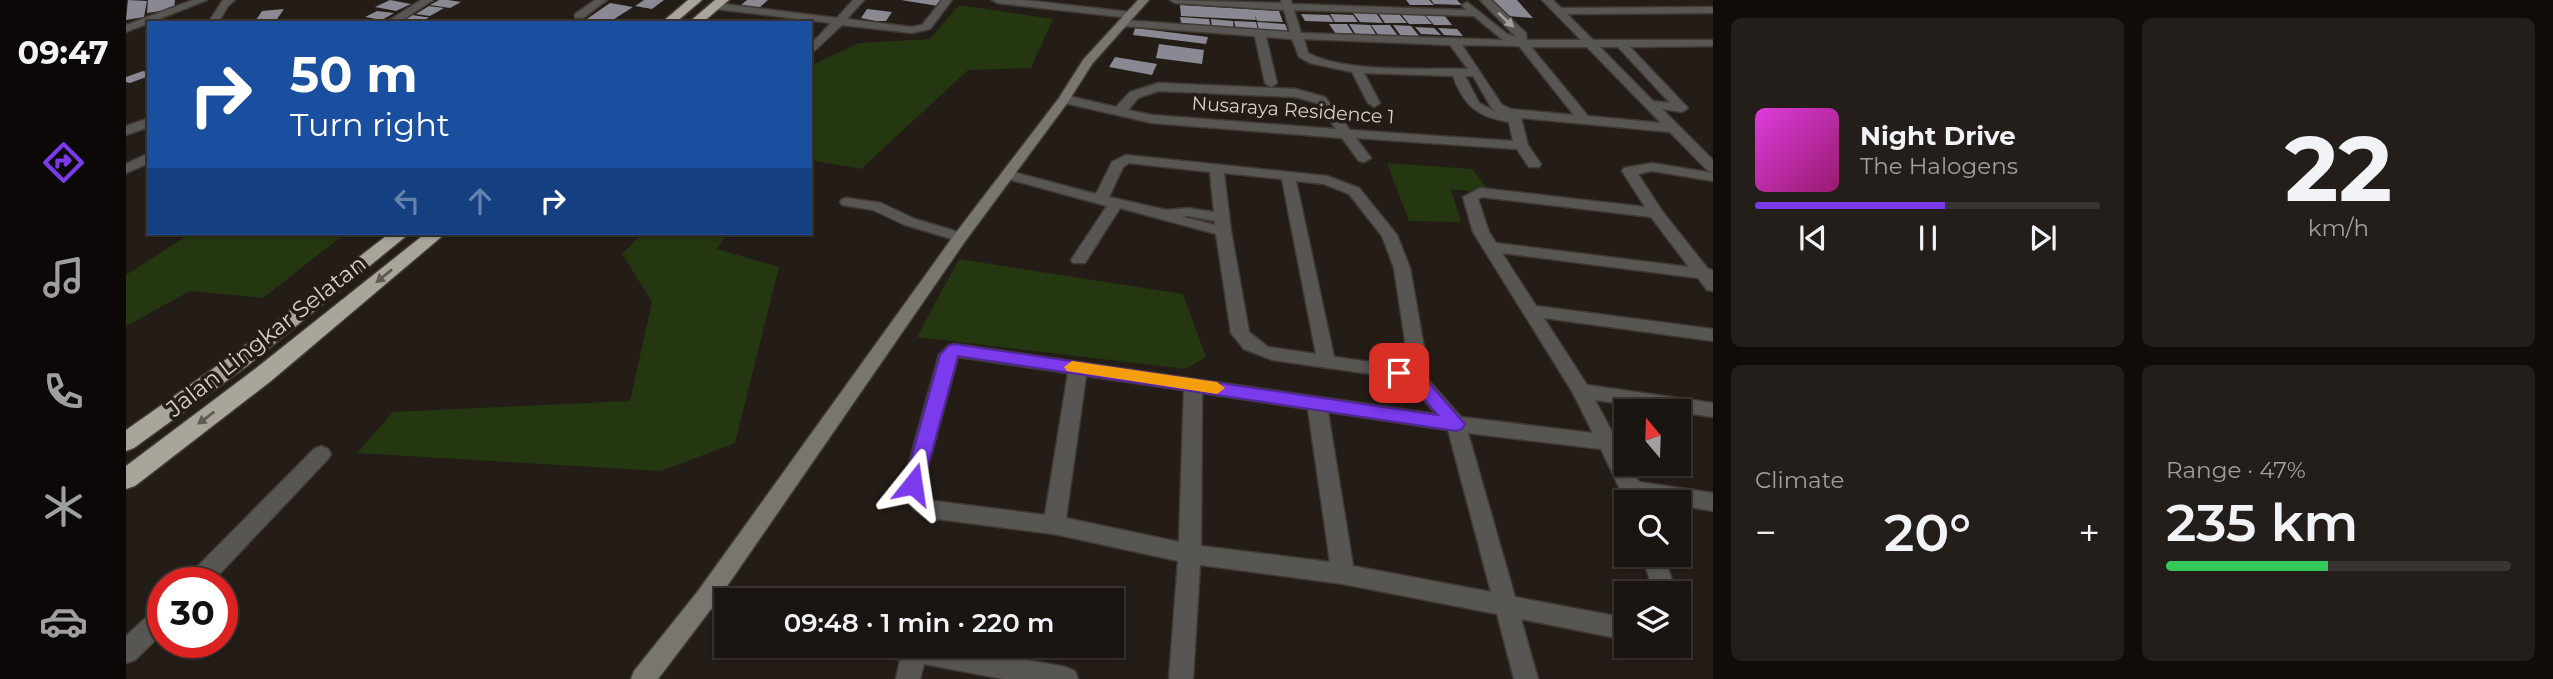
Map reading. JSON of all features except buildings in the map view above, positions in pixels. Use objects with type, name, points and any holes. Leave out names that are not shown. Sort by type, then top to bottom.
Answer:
[{"type":"highway","points":[[669,21],[696,0]]},
{"type":"highway","points":[[695,21],[719,3]]},
{"type":"highway","name":"Jalan Lingkar Selatan","points":[[126,442],[239,361],[398,235]]},
{"type":"highway","name":"Jalan Lingkar Selatan","points":[[126,479],[263,375],[435,235]]},
{"type":"street","points":[[126,29],[183,4],[202,0]]},
{"type":"street","points":[[214,21],[224,4],[230,0]]},
{"type":"street","points":[[393,21],[428,0]]},
{"type":"street","points":[[579,16],[602,0]]},
{"type":"street","points":[[812,50],[859,0]]},
{"type":"street","points":[[719,3],[920,30],[926,27],[947,0]]},
{"type":"street","points":[[998,0],[1126,19],[1171,11],[1287,4],[1475,13]]},
{"type":"street","points":[[725,588],[960,237],[1009,175],[1087,62],[1144,0]]},
{"type":"street","points":[[1547,0],[1713,168]]},
{"type":"street","points":[[1684,0],[1713,19]]},
{"type":"street","points":[[1462,1],[1486,1],[1522,35],[1521,41]]},
{"type":"street","points":[[1462,1],[1503,36],[1521,41],[1585,121]]},
{"type":"street","points":[[1287,4],[1296,37],[1306,58],[1356,69],[1477,73]]},
{"type":"street","points":[[1556,11],[1713,10]]},
{"type":"street","points":[[1171,11],[1260,34],[1296,37],[1521,41],[1592,46],[1713,43]]},
{"type":"street","points":[[1260,34],[1271,83]]},
{"type":"street","points":[[1452,41],[1477,73],[1497,107],[1515,117],[1521,145],[1534,164]]},
{"type":"street","points":[[1621,44],[1682,108],[1651,104]]},
{"type":"street","points":[[1605,60],[1639,62]]},
{"type":"street","points":[[1356,69],[1374,103]]},
{"type":"street","points":[[1458,72],[1472,106],[1496,117],[1672,128]]},
{"type":"street","points":[[1119,111],[1135,95],[1158,88],[1296,93],[1321,100],[1364,158]]},
{"type":"street","name":"Nusaraya Residence 1","points":[[1064,99],[1152,118],[1238,127],[1521,145]]},
{"type":"street","points":[[126,120],[144,124]]},
{"type":"street","points":[[126,131],[144,124]]},
{"type":"street","points":[[126,169],[147,158]]},
{"type":"street","points":[[1079,260],[1108,202],[1117,165],[1126,159],[1327,180],[1346,186],[1360,197],[1389,235],[1402,268],[1420,367],[1411,373]]},
{"type":"street","points":[[1710,278],[1656,213],[1629,171],[1651,167],[1713,177]]},
{"type":"street","points":[[1217,170],[1240,333],[1244,340],[1263,352],[1411,373],[1456,424],[1526,679]]},
{"type":"street","points":[[1009,175],[1108,202],[1166,214],[1184,223],[1223,224]]},
{"type":"street","points":[[1288,176],[1326,360]]},
{"type":"street","points":[[1631,490],[1581,391],[1481,232],[1470,198],[1477,192],[1656,213]]},
{"type":"street","points":[[847,202],[876,205],[910,222],[960,237]]},
{"type":"street","points":[[1490,247],[1710,278]]},
{"type":"street","points":[[1533,311],[1713,335]]},
{"type":"street","points":[[1606,442],[1456,424],[952,350],[948,355],[913,484],[914,496],[929,509],[1054,525],[1191,554],[1343,575],[1614,627]]},
{"type":"street","points":[[1054,525],[1078,368]]},
{"type":"street","points":[[1181,679],[1191,554],[1193,385]]},
{"type":"street","points":[[1581,391],[1713,410]]},
{"type":"street","points":[[1317,403],[1343,575]]},
{"type":"street","points":[[212,567],[321,454]]},
{"type":"street","points":[[1691,500],[1713,502]]},
{"type":"street","points":[[643,679],[714,603]]},
{"type":"street","points":[[126,652],[147,632]]},
{"type":"street","points":[[908,679],[913,658]]},
{"type":"street","points":[[948,658],[1066,679]]},
{"type":"green space","points":[[959,5],[1053,19],[1031,68],[968,70],[861,169],[812,160],[812,65],[859,43],[930,39]]},
{"type":"green space","points":[[1387,163],[1472,169],[1492,194],[1451,189],[1461,222],[1409,221]]},
{"type":"green space","points":[[188,235],[343,235],[263,298],[190,291],[126,326],[126,275]]},
{"type":"green space","points":[[641,235],[726,235],[717,249],[779,267],[735,443],[661,471],[357,453],[393,412],[630,401],[652,302],[622,254]]},
{"type":"green space","points":[[959,259],[1183,294],[1206,357],[1186,369],[917,337]]},
{"type":"slow traffic","points":[[1072,367],[1217,388]]},
{"type":"route","points":[[913,484],[948,355],[954,349],[1456,424],[1411,373],[1399,373]]}]
